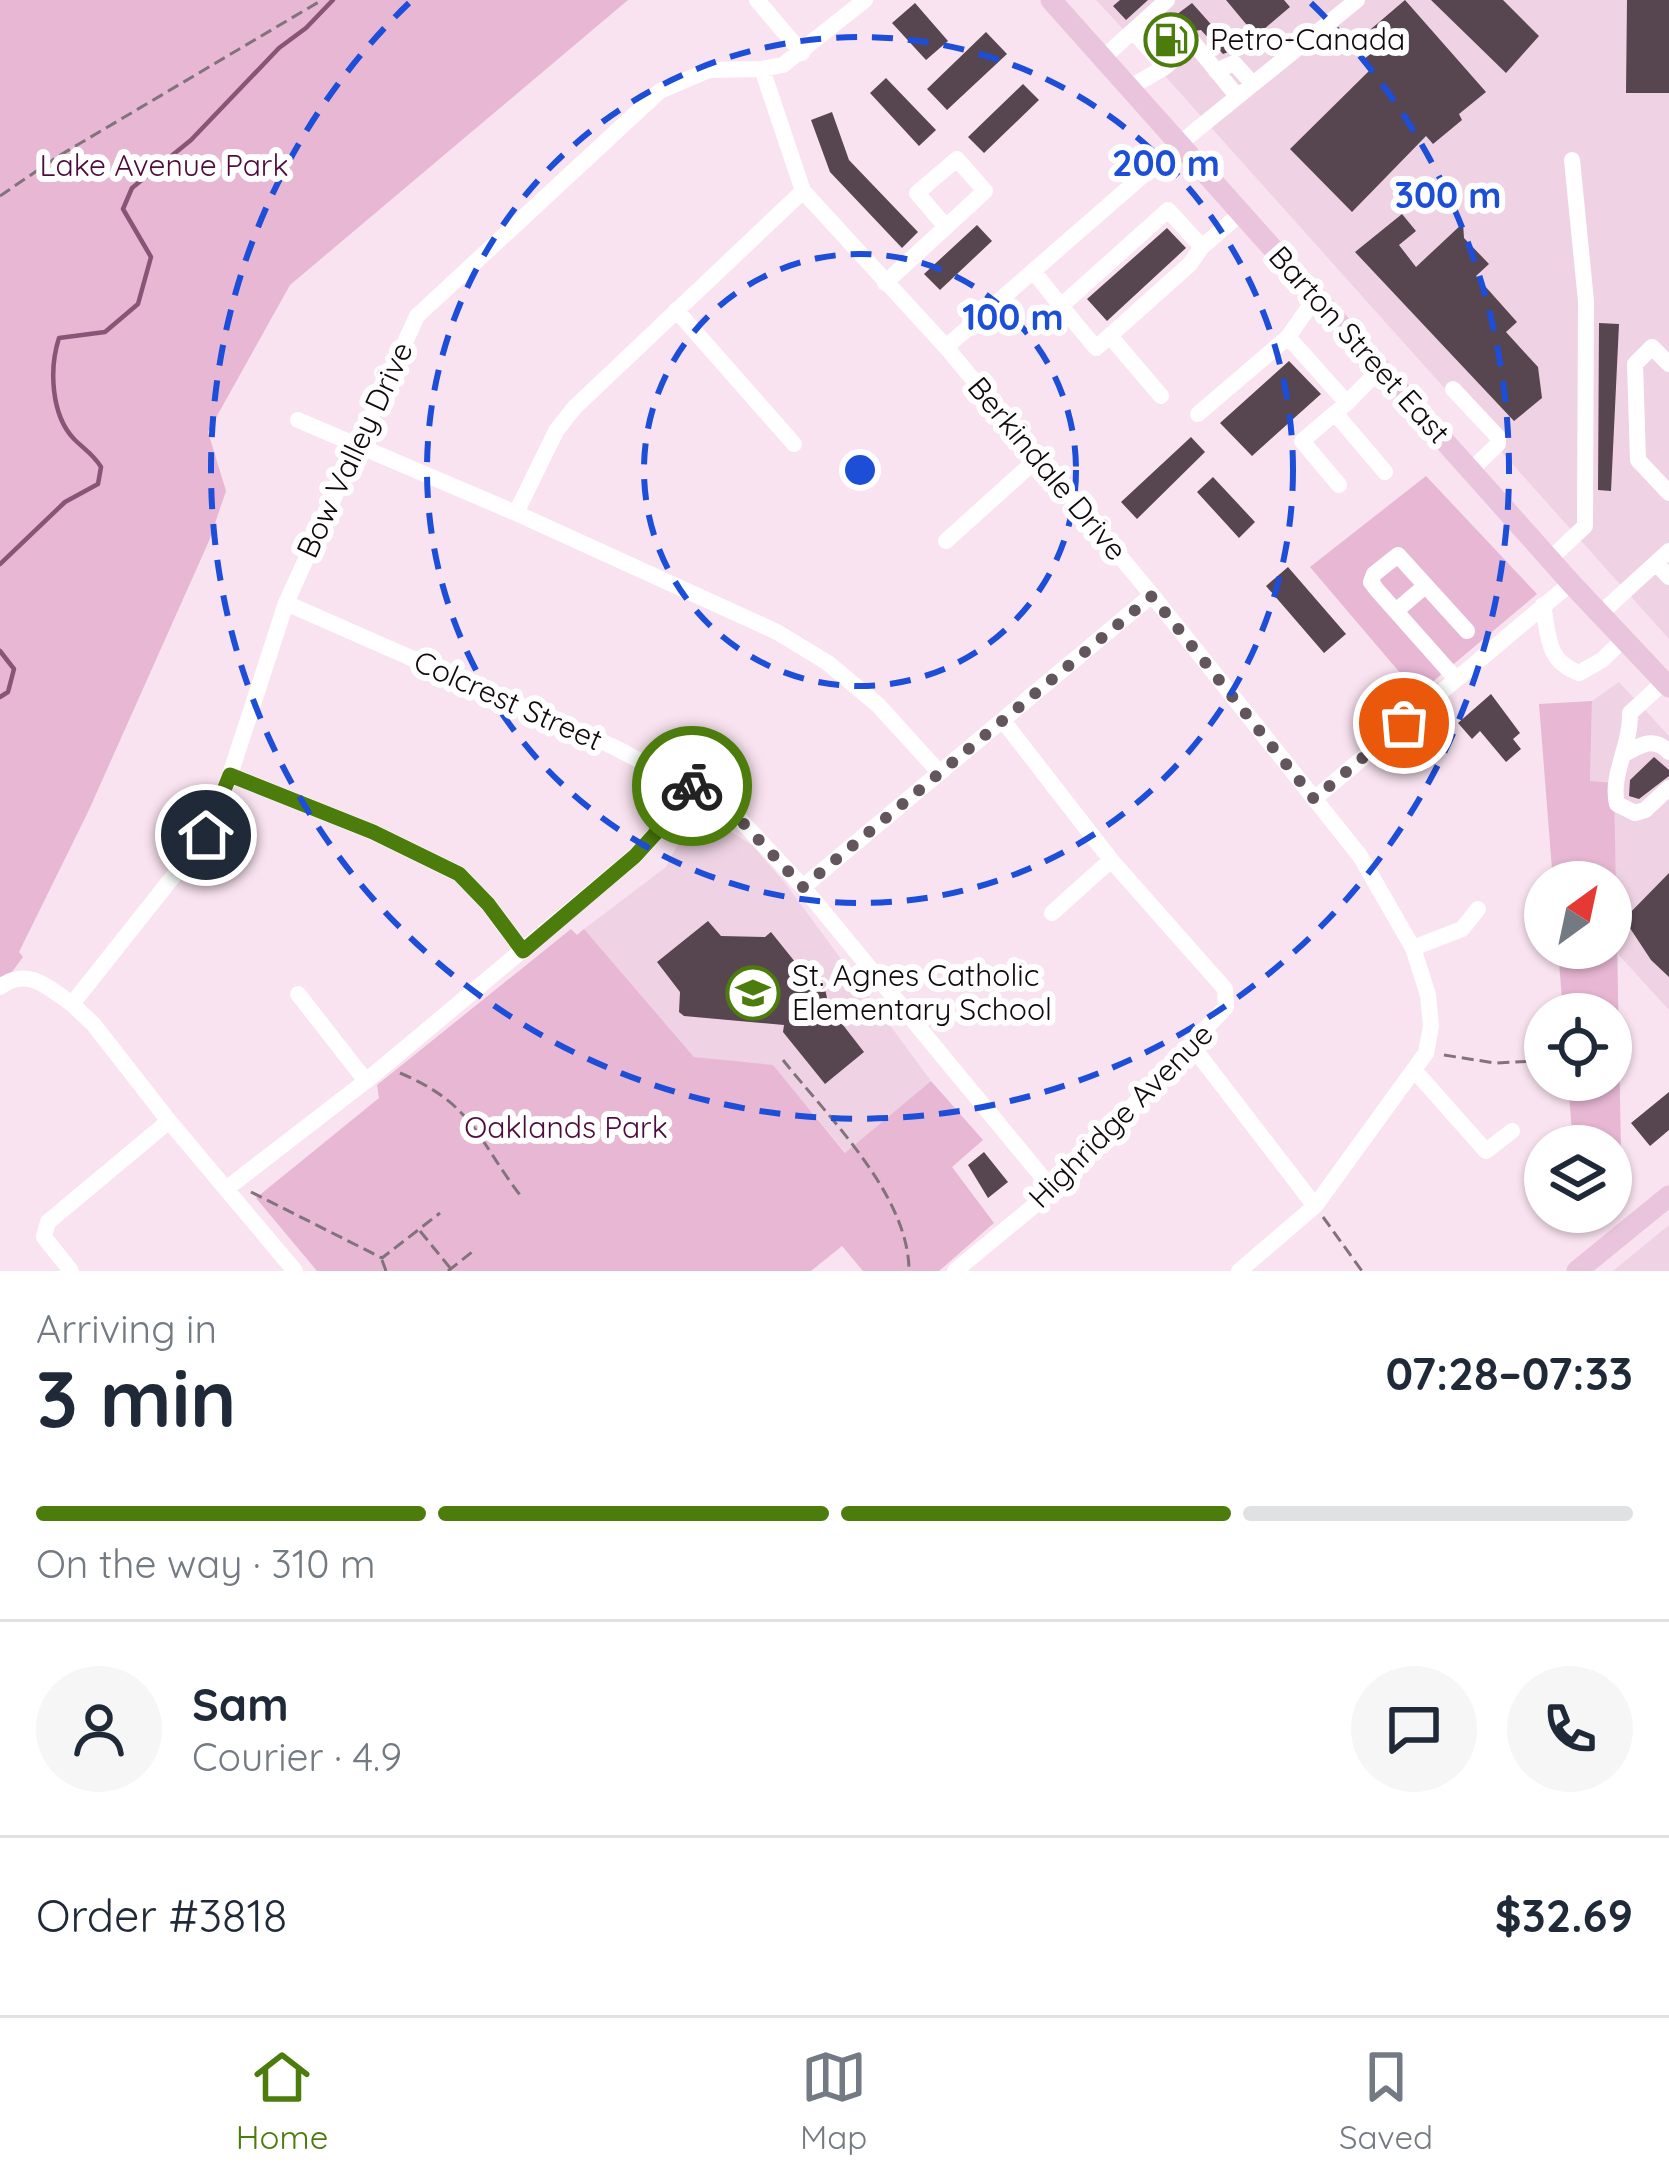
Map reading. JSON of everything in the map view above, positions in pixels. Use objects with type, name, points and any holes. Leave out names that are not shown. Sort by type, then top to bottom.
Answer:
[{"type":"main road","name":"Barton Street East","points":[[1051,0],[1666,685]]},
{"type":"main road","points":[[1577,1271],[1669,1196]]},
{"type":"street","points":[[757,0],[802,53]]},
{"type":"street","name":"Bow Valley Drive","points":[[73,1004],[206,835],[286,603],[417,316],[660,91],[709,70],[783,64],[866,0]]},
{"type":"street","points":[[946,347],[1179,144],[1357,0]]},
{"type":"street","points":[[1103,58],[1161,14]]},
{"type":"street","points":[[1133,31],[1165,67]]},
{"type":"street","points":[[1129,88],[1165,67],[1185,46],[1237,96]]},
{"type":"street","points":[[1216,71],[1234,63],[1252,84]]},
{"type":"street","name":"Berkindale Drive","points":[[762,69],[803,191],[946,347],[1371,872],[1413,948],[1428,995],[1431,1026],[1426,1053]]},
{"type":"street","points":[[1550,559],[1586,526],[1586,301],[1572,160]]},
{"type":"street","points":[[516,513],[556,431],[574,408],[803,191]]},
{"type":"street","points":[[1061,306],[1168,210],[1202,247]]},
{"type":"street","points":[[1033,272],[1096,348],[1241,213]]},
{"type":"street","points":[[885,283],[946,226]]},
{"type":"street","points":[[1198,414],[1288,337],[1316,297]]},
{"type":"street","points":[[676,310],[794,444]]},
{"type":"street","points":[[1110,336],[1161,396]]},
{"type":"street","points":[[1288,337],[1385,472]]},
{"type":"street","points":[[1669,364],[1652,346],[1635,364],[1638,460],[1669,494]]},
{"type":"street","points":[[1339,485],[1302,441],[1380,369]]},
{"type":"street","points":[[1454,388],[1498,437],[1498,444],[1471,470]]},
{"type":"street","points":[[298,419],[777,632],[828,663],[878,705],[939,772]]},
{"type":"street","points":[[946,541],[1037,459]]},
{"type":"street","points":[[1456,679],[1371,582],[1374,574],[1398,555],[1467,631]]},
{"type":"street","points":[[1600,614],[1662,557],[1669,578]]},
{"type":"street","points":[[1314,799],[1570,583]]},
{"type":"street","points":[[1396,611],[1425,586]]},
{"type":"street","points":[[803,887],[1152,596]]},
{"type":"street","name":"Colcrest Street","points":[[286,603],[681,779],[730,809],[803,887],[1053,1190]]},
{"type":"street","points":[[1544,605],[1552,652],[1561,667],[1579,673],[1624,639]]},
{"type":"street","points":[[1666,685],[1630,713],[1626,753],[1614,793],[1625,811],[1645,810],[1669,788]]},
{"type":"street","name":"Highridge Avenue","points":[[955,1271],[1053,1190],[1226,1007],[1225,988],[1112,860],[1004,722]]},
{"type":"street","points":[[1626,753],[1644,743],[1657,743],[1669,752]]},
{"type":"street","points":[[230,775],[373,832],[459,874],[523,951]]},
{"type":"street","points":[[226,1190],[366,1081],[635,856],[655,834],[681,779]]},
{"type":"street","points":[[1052,913],[1112,860]]},
{"type":"street","points":[[1413,948],[1462,929],[1478,909]]},
{"type":"street","points":[[0,987],[10,979],[28,976],[73,1004],[295,1271]]},
{"type":"street","points":[[298,994],[366,1081]]},
{"type":"street","points":[[1192,1046],[1315,1206]]},
{"type":"street","points":[[1239,1271],[1315,1206],[1426,1053]]},
{"type":"street","points":[[1414,1071],[1486,1151],[1512,1131]]},
{"type":"street","points":[[71,1271],[44,1237],[48,1222],[169,1121]]},
{"type":"path","points":[[0,196],[57,157],[322,0]]},
{"type":"path","points":[[1426,1053],[1495,1063],[1524,1062]]},
{"type":"path","points":[[783,1060],[885,1190],[901,1228],[909,1271]]},
{"type":"path","points":[[382,1066],[427,1084],[459,1106],[520,1195]]},
{"type":"path","points":[[226,1190],[257,1193],[382,1258],[386,1271]]},
{"type":"path","points":[[1315,1206],[1362,1271]]},
{"type":"path","points":[[382,1258],[440,1213]]},
{"type":"path","points":[[419,1229],[450,1270],[472,1252]]},
{"type":"shaded area","points":[[1096,0],[1669,0],[1669,639],[1122,28]]},
{"type":"shaded area","points":[[1619,682],[1669,736],[1669,1010],[1632,969],[1632,861],[1615,861],[1614,784],[1590,782],[1592,701]]},
{"type":"shaded area","name":"St. Agnes Catholic Elementary School","points":[[696,809],[753,846],[785,883],[931,1081],[846,1153],[773,1066],[694,1057],[584,929],[666,867]]},
{"type":"shaded area","points":[[1669,1225],[1669,1271],[1613,1271]]},
{"type":"green space","name":"Lake Avenue Park","points":[[0,0],[628,0],[290,285],[208,432],[226,491],[209,541],[88,812],[19,952],[23,957],[0,988]]},
{"type":"green space","points":[[1426,476],[1537,594],[1418,694],[1310,567]]},
{"type":"green space","points":[[1592,701],[1590,781],[1614,783],[1615,861],[1551,861],[1539,704]]},
{"type":"green space","name":"Oaklands Park","points":[[571,929],[577,935],[584,929],[694,1057],[773,1065],[845,1153],[931,1081],[983,1140],[952,1167],[994,1223],[939,1271],[863,1271],[842,1246],[811,1271],[317,1271],[256,1198],[379,1098],[377,1085]]},
{"type":"green space","points":[[1560,969],[1618,969],[1618,993],[1561,993]]},
{"type":"green space","points":[[1570,1101],[1620,1101],[1621,1125],[1571,1125]]},
{"type":"building","points":[[1120,0],[1148,0],[1126,20],[1113,6]]},
{"type":"building","points":[[1226,0],[1284,0],[1290,7],[1256,36]]},
{"type":"building","points":[[1405,0],[1486,92],[1433,144],[1426,136],[1352,212],[1290,149],[1371,69],[1363,60],[1384,43],[1371,29]]},
{"type":"building","points":[[1431,0],[1503,0],[1539,36],[1506,73]]},
{"type":"building","points":[[1627,0],[1669,0],[1669,93],[1626,93]]},
{"type":"building","points":[[915,3],[948,41],[926,60],[892,23]]},
{"type":"building","points":[[1192,3],[1234,50],[1223,54],[1201,30],[1186,32],[1166,49],[1152,33]]},
{"type":"building","points":[[986,32],[1007,54],[947,110],[927,89]]},
{"type":"building","points":[[886,78],[936,130],[919,146],[870,93]]},
{"type":"building","points":[[1023,84],[1039,100],[984,153],[968,137]]},
{"type":"building","points":[[832,112],[849,160],[918,232],[902,248],[830,172],[811,120]]},
{"type":"building","points":[[1402,214],[1416,231],[1399,245],[1416,267],[1463,223],[1464,238],[1489,264],[1476,276],[1517,322],[1506,332],[1538,367],[1542,398],[1514,421],[1355,252]]},
{"type":"building","points":[[977,225],[992,241],[940,290],[924,274]]},
{"type":"building","points":[[1167,228],[1186,248],[1107,321],[1087,299]]},
{"type":"building","points":[[1599,323],[1619,324],[1611,491],[1598,490]]},
{"type":"building","points":[[1289,361],[1321,394],[1252,456],[1220,423]]},
{"type":"building","points":[[1191,437],[1205,452],[1137,519],[1121,502]]},
{"type":"building","points":[[1213,477],[1255,522],[1239,538],[1197,492]]},
{"type":"building","points":[[1288,567],[1346,634],[1324,653],[1266,586]]},
{"type":"building","points":[[1491,694],[1520,733],[1513,739],[1521,749],[1506,762],[1480,731],[1472,739],[1458,723]]},
{"type":"building","points":[[1654,757],[1669,770],[1669,776],[1639,799],[1629,796],[1630,780]]},
{"type":"building","points":[[1669,873],[1669,977],[1632,931],[1632,911]]},
{"type":"building","points":[[708,921],[721,936],[765,937],[771,932],[816,988],[825,989],[829,1007],[864,1052],[825,1084],[783,1032],[784,1025],[679,1012],[680,992],[657,962]]},
{"type":"building","points":[[1669,1092],[1669,1130],[1650,1146],[1631,1123]]},
{"type":"building","points":[[984,1152],[1008,1182],[988,1198],[968,1165]]},
{"type":"waterway","points":[[0,564],[65,502],[98,484],[101,467],[61,417],[54,363],[59,338],[105,332],[138,304],[151,257],[123,209],[132,188],[191,140],[279,48],[333,0]]},
{"type":"waterway","points":[[0,651],[14,669],[8,692],[0,697]]},
{"type":"tunnel","points":[[1170,18],[1189,38]]},
{"type":"tunnel","points":[[1158,28],[1176,50]]},
{"type":"way so far","points":[[692,786],[730,809],[803,887],[1152,596],[1314,799],[1404,723]]},
{"type":"place","name":"Petro-Canada","points":[[1171,40]]},
{"type":"place","name":"St. Agnes Catholic Elementary School","points":[[753,993]]},
{"type":"route","points":[[206,835],[230,775],[373,832],[459,874],[523,951],[635,856],[655,834],[681,779],[692,786]]}]
